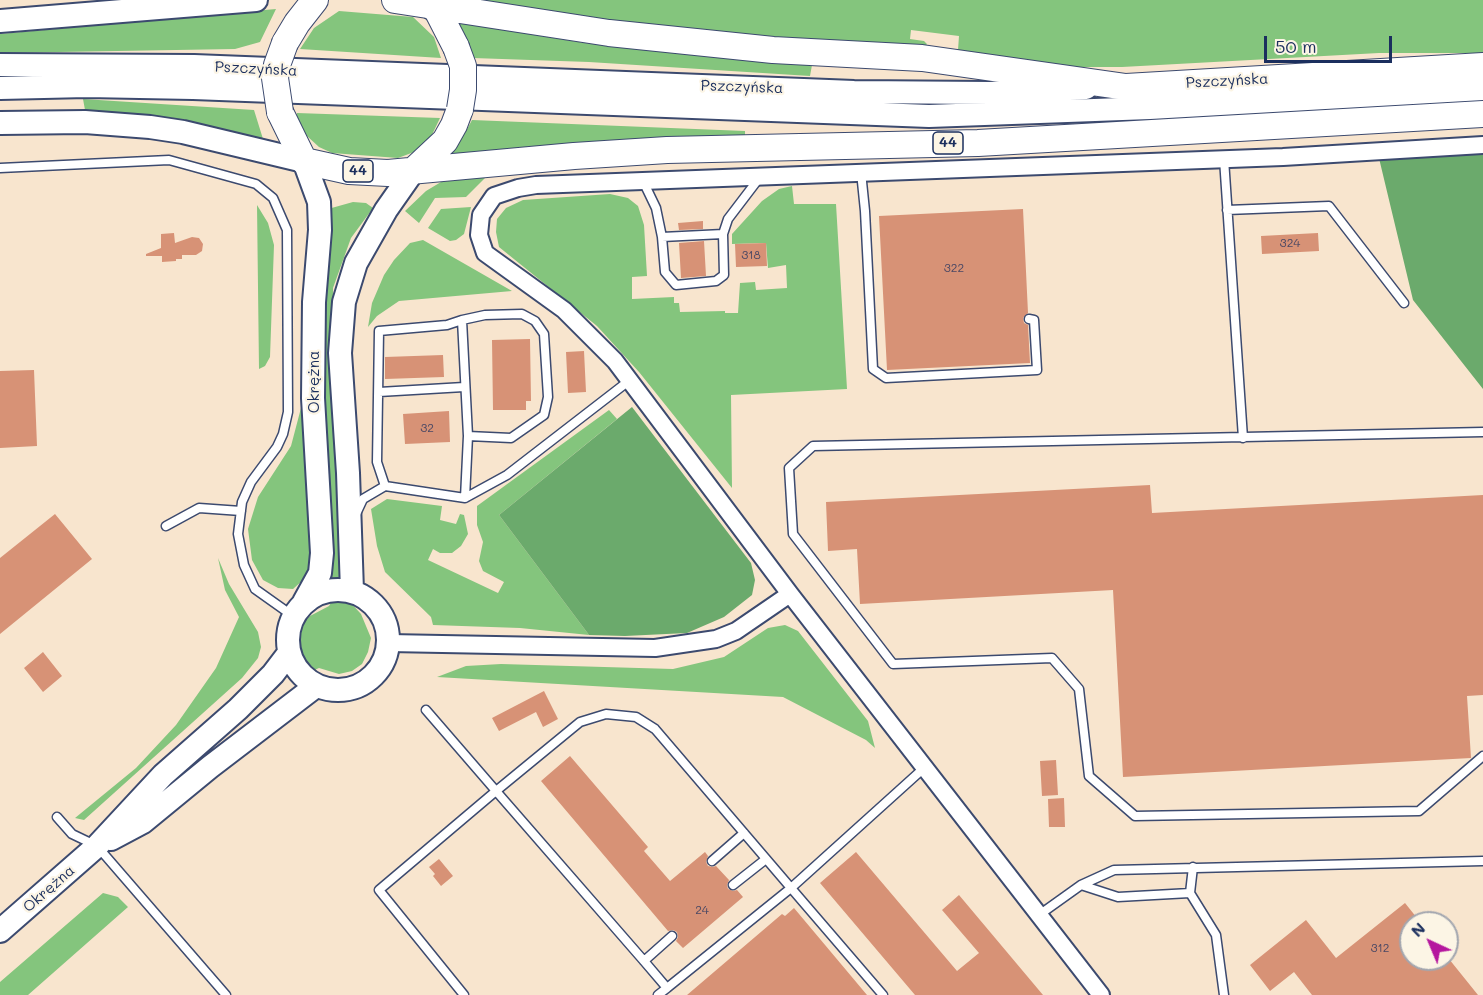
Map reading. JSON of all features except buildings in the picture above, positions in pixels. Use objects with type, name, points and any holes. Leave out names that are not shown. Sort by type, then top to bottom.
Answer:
[{"type":"main road","points":[[0,21],[256,0]]},
{"type":"main road","points":[[304,161],[280,112],[275,78],[285,43],[315,0]]},
{"type":"main road","points":[[394,0],[434,3],[609,33],[772,50],[921,58],[1126,87]]},
{"type":"main road","points":[[414,170],[445,141],[460,109],[463,90],[463,66],[434,3]]},
{"type":"main road","name":"Pszczyńska","points":[[0,65],[194,66],[854,92],[990,93],[1483,66]]},
{"type":"main road","name":"Pszczyńska","points":[[0,88],[87,86],[193,88],[929,116],[1150,108],[1483,89]]},
{"type":"main road","name":"44","points":[[304,161],[350,171],[388,173],[656,151],[978,142],[1483,114]]},
{"type":"main road","points":[[0,123],[85,122],[150,127],[183,132],[304,161]]},
{"type":"main road","name":"Okrężna","points":[[298,609],[320,573],[322,553],[313,398],[314,302],[320,230],[319,202],[304,161]]},
{"type":"main road","name":"Okrężna","points":[[352,591],[340,353],[344,302],[356,263],[386,210],[414,170]]},
{"type":"main road","points":[[335,589],[352,591],[367,598],[379,610],[387,626],[388,643],[385,658],[377,672],[364,683],[341,690],[316,686],[302,677],[289,653],[288,636],[298,609],[318,593],[335,589]]},
{"type":"main road","name":"Okrężna","points":[[0,931],[97,846],[163,775],[238,709],[273,674],[289,653]]},
{"type":"main road","name":"Okrężna","points":[[97,846],[144,822],[210,767],[316,686]]},
{"type":"street","points":[[1101,995],[790,594],[630,380],[586,330],[564,310],[485,253],[479,235],[481,215],[494,196],[536,185],[1224,159],[1483,145]]},
{"type":"street","points":[[388,643],[655,648],[716,639],[736,631],[790,594]]},
{"type":"lane","points":[[1224,159],[1243,438]]},
{"type":"lane","points":[[0,168],[169,160],[256,184],[273,198],[287,230],[288,412],[283,434],[277,447],[251,482],[242,502],[238,534],[244,565],[255,589],[298,609]]},
{"type":"lane","points":[[861,172],[873,369],[886,378],[1037,370],[1034,320],[1029,320]]},
{"type":"lane","points":[[643,182],[656,208],[662,237],[665,272],[676,285],[716,281],[724,275],[723,234],[728,219],[760,177]]},
{"type":"lane","points":[[1227,210],[1329,206],[1404,303]]},
{"type":"lane","points":[[662,237],[723,234]]},
{"type":"lane","points":[[385,486],[377,462],[379,331],[447,325],[485,315],[522,314],[535,321],[544,334],[548,397],[544,415],[511,438],[468,436]]},
{"type":"lane","points":[[462,321],[468,436],[465,498]]},
{"type":"lane","points":[[350,527],[363,499],[385,486],[445,497],[465,498],[507,475],[630,380]]},
{"type":"lane","points":[[379,392],[464,387]]},
{"type":"lane","points":[[1483,432],[813,446],[789,468],[793,534],[893,664],[1052,658],[1079,689],[1089,776],[1135,816],[1419,811],[1483,756]]},
{"type":"lane","points":[[166,526],[199,508],[240,511]]},
{"type":"lane","points":[[426,710],[666,988]]},
{"type":"lane","points":[[464,995],[379,890],[580,723],[606,714],[636,717],[655,729],[883,995]]},
{"type":"lane","points":[[658,995],[790,888],[924,768]]},
{"type":"lane","points":[[57,817],[72,834],[97,846],[226,995]]},
{"type":"lane","points":[[712,861],[744,833]]},
{"type":"lane","points":[[733,885],[766,859]]},
{"type":"lane","points":[[1039,915],[1081,885],[1114,870],[1483,861]]},
{"type":"lane","points":[[1193,867],[1190,894],[1216,935],[1224,995]]},
{"type":"lane","points":[[1081,885],[1118,897],[1190,894]]},
{"type":"lane","points":[[644,961],[672,936]]},
{"type":"green space","points":[[468,0],[1483,0],[1483,53],[1379,53],[1122,67],[1047,67],[964,56],[958,50],[959,36],[911,30],[910,39],[924,41],[927,44],[919,53],[613,23]]},
{"type":"green space","points":[[276,9],[260,42],[235,49],[0,53],[0,34]]},
{"type":"green space","points":[[339,11],[413,17],[434,37],[441,58],[300,49],[314,28]]},
{"type":"green space","points":[[454,22],[585,43],[812,65],[810,76],[589,62],[473,58]]},
{"type":"green space","points":[[83,99],[254,110],[263,139],[173,118],[85,110]]},
{"type":"green space","points":[[297,113],[440,118],[430,139],[414,152],[398,158],[332,153],[319,147],[307,136],[296,118]]},
{"type":"green space","points":[[472,120],[745,131],[745,137],[453,158],[449,154]]},
{"type":"green space","points":[[1483,151],[1483,389],[1413,300],[1378,154]]},
{"type":"green space","points":[[487,176],[466,197],[435,198],[419,223],[405,211],[426,191],[441,182]]},
{"type":"green space","points":[[792,186],[794,204],[836,204],[847,389],[731,395],[732,488],[639,372],[597,326],[499,247],[496,232],[497,219],[506,208],[523,200],[610,194],[628,198],[638,206],[644,225],[647,276],[632,277],[632,299],[674,297],[674,303],[679,303],[680,312],[738,313],[740,283],[755,282],[756,290],[787,288],[786,265],[768,268],[766,243],[732,244],[732,234],[762,201],[779,189]]},
{"type":"green space","points":[[353,202],[366,203],[373,208],[351,238],[333,288],[340,580],[331,580],[323,337],[328,209]]},
{"type":"green space","points":[[257,205],[268,223],[274,245],[270,357],[265,366],[259,369]]},
{"type":"green space","points":[[471,207],[464,234],[456,240],[450,241],[428,228],[441,209]]},
{"type":"green space","points":[[423,240],[512,291],[399,301],[377,316],[368,327],[372,303],[384,275],[410,243]]},
{"type":"green space","points":[[632,407],[751,563],[755,580],[752,595],[724,617],[687,633],[589,635],[499,515]]},
{"type":"green space","points":[[301,408],[304,408],[313,560],[303,580],[293,589],[278,588],[263,580],[252,560],[248,529],[258,497],[291,446]]},
{"type":"green space","points":[[609,410],[617,419],[499,515],[589,635],[520,628],[433,625],[431,617],[385,572],[377,546],[371,509],[387,499],[442,506],[440,520],[456,524],[460,514],[464,515],[468,534],[461,546],[452,553],[440,553],[433,549],[428,560],[498,593],[504,582],[483,571],[479,561],[483,542],[477,525],[477,506]]},
{"type":"green space","points":[[218,558],[229,584],[258,632],[261,647],[258,658],[242,678],[84,820],[75,818],[136,768],[176,725],[216,668],[239,617],[225,590]]},
{"type":"green space","points":[[333,599],[349,601],[361,614],[371,638],[368,652],[362,664],[352,671],[339,674],[319,668],[310,672],[303,664],[298,650],[297,638],[302,624],[310,616],[329,606]]},
{"type":"green space","points":[[785,625],[798,631],[868,721],[875,748],[866,740],[783,697],[437,677],[466,666],[501,664],[673,669],[724,657],[768,628]]},
{"type":"green space","points":[[103,893],[118,897],[128,907],[28,995],[0,995],[0,982]]}]
